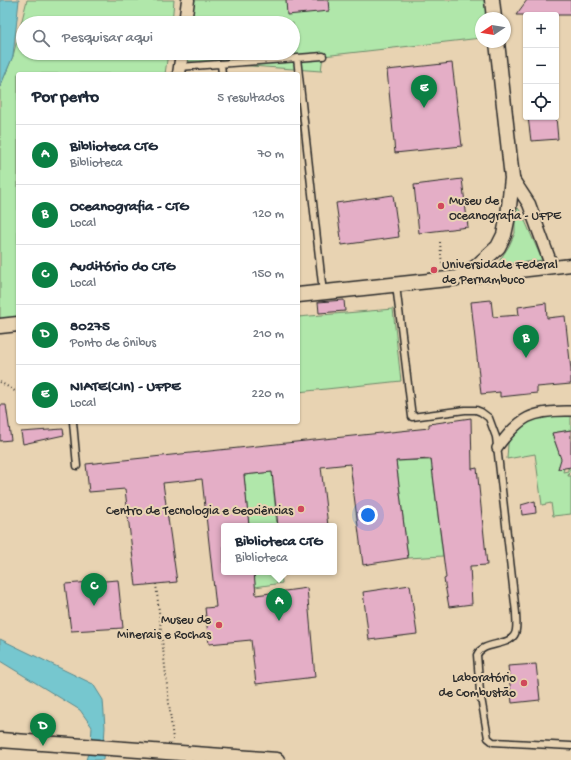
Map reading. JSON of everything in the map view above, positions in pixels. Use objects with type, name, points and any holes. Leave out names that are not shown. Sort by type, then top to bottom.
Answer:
[{"type":"street","points":[[186,16],[188,0]]},
{"type":"street","points":[[492,0],[493,12]]},
{"type":"street","points":[[457,278],[476,267],[498,247],[504,235],[508,216],[512,178],[498,48]]},
{"type":"street","points":[[179,71],[181,60]]},
{"type":"street","points":[[512,178],[529,204],[552,267]]},
{"type":"street","points":[[300,295],[443,280],[571,264]]},
{"type":"street","points":[[0,326],[16,324]]},
{"type":"street","points":[[497,448],[510,431],[524,418],[548,412],[571,411]]},
{"type":"street","points":[[0,740],[116,749],[155,756],[175,753],[243,759],[277,760]]},
{"type":"lane","points":[[300,58],[322,56]]},
{"type":"lane","points":[[179,71],[221,64],[272,60]]},
{"type":"lane","points":[[297,60],[299,72]]},
{"type":"lane","points":[[221,64],[222,72]]},
{"type":"lane","points":[[300,85],[323,293]]},
{"type":"lane","points":[[396,285],[412,417],[465,410],[481,412],[489,418],[496,437],[516,613],[516,631],[512,638],[480,650],[478,655],[480,692],[488,738],[493,742],[571,746]]},
{"type":"lane","points":[[73,424],[77,466]]},
{"type":"path","points":[[440,242],[443,280]]},
{"type":"path","points":[[0,382],[16,392]]},
{"type":"path","points":[[156,584],[175,753]]},
{"type":"green space","points":[[27,0],[174,0],[173,16],[23,16]]},
{"type":"green space","points":[[190,0],[492,0],[493,12],[475,12],[475,39],[323,56],[321,71],[180,61],[300,60],[300,16],[187,16]]},
{"type":"green space","points":[[16,44],[16,60],[167,60],[165,72],[16,72],[16,317],[0,319],[0,87],[13,56]]},
{"type":"green space","points":[[518,208],[542,260],[496,266],[509,246],[515,233],[515,210]]},
{"type":"green space","points":[[393,309],[401,381],[300,392],[300,317]]},
{"type":"green space","points":[[555,414],[571,415],[571,430],[553,433],[552,435],[559,452],[569,449],[563,464],[559,465],[558,469],[564,468],[563,472],[568,471],[568,468],[571,470],[568,476],[571,476],[571,514],[553,516],[551,503],[542,505],[535,454],[507,459],[510,436],[528,420]]},
{"type":"green space","points":[[431,460],[443,556],[408,558],[396,461]]},
{"type":"green space","points":[[272,472],[277,523],[249,523],[244,475]]},
{"type":"green space","points":[[254,575],[281,575],[282,583],[255,587]]},
{"type":"water","points":[[0,0],[19,0],[17,16],[16,16],[13,56],[0,87]]},
{"type":"water","points":[[0,639],[93,684],[103,700],[105,727],[103,760],[86,760],[91,743],[92,727],[80,710],[0,661]]},
{"type":"building","points":[[286,0],[328,0],[329,11],[287,15]]},
{"type":"building","points":[[527,0],[571,0],[571,15],[559,15],[559,12],[523,12],[523,15],[516,15]]},
{"type":"building","points":[[452,63],[462,146],[395,153],[387,70]]},
{"type":"building","points":[[528,120],[556,120],[558,139],[531,141]]},
{"type":"building","name":"Museu de Oceanografia - UFPE","points":[[462,179],[468,227],[419,233],[414,185]]},
{"type":"building","points":[[393,195],[399,237],[342,245],[336,203]]},
{"type":"building","points":[[344,300],[345,311],[319,313],[318,302]]},
{"type":"building","points":[[491,300],[493,317],[519,315],[518,307],[546,303],[547,318],[565,316],[571,370],[571,384],[537,387],[537,393],[500,397],[500,392],[481,394],[471,302]]},
{"type":"building","points":[[0,405],[6,405],[11,440],[0,441]]},
{"type":"building","name":"Centro de Tecnologia e Geociências","points":[[471,418],[472,469],[477,468],[487,565],[470,566],[472,604],[449,607],[444,579],[446,578],[431,459],[396,461],[408,558],[363,565],[350,464],[321,467],[328,523],[278,523],[272,472],[244,475],[249,523],[221,523],[221,575],[254,575],[256,595],[307,588],[315,677],[256,684],[251,640],[209,644],[205,608],[216,607],[202,479],[163,483],[177,582],[136,586],[125,489],[89,492],[86,464],[429,428],[429,424]]},
{"type":"building","points":[[63,429],[64,435],[23,444],[21,432]]},
{"type":"building","points":[[571,430],[571,467],[558,469],[561,459],[552,433]]},
{"type":"building","points":[[535,501],[536,513],[522,515],[521,505]]},
{"type":"building","points":[[118,580],[123,628],[71,631],[65,584]]},
{"type":"building","points":[[410,585],[417,634],[369,640],[363,592]]},
{"type":"building","name":"Laboratório de Combustão","points":[[536,664],[540,700],[512,703],[508,666]]},
{"type":"place","name":"NIATE(CIn) - UFPE","points":[[424,108]]},
{"type":"place","name":"Museu de Oceanografia - UFPE","points":[[441,206]]},
{"type":"place","name":"Universidade Federal de Pernambuco","points":[[434,270]]},
{"type":"place","name":"Oceanografia - CTG","points":[[526,358]]},
{"type":"place","name":"Centro de Tecnologia e Geociências","points":[[301,509]]},
{"type":"place","name":"Auditório do CTG","points":[[94,606]]},
{"type":"place","name":"Biblioteca CTG","points":[[279,621]]},
{"type":"place","name":"Museu de Minerais e Rochas","points":[[219,625]]},
{"type":"place","name":"Laboratório de Combustão","points":[[524,683]]},
{"type":"place","name":"80275","points":[[43,746]]}]
